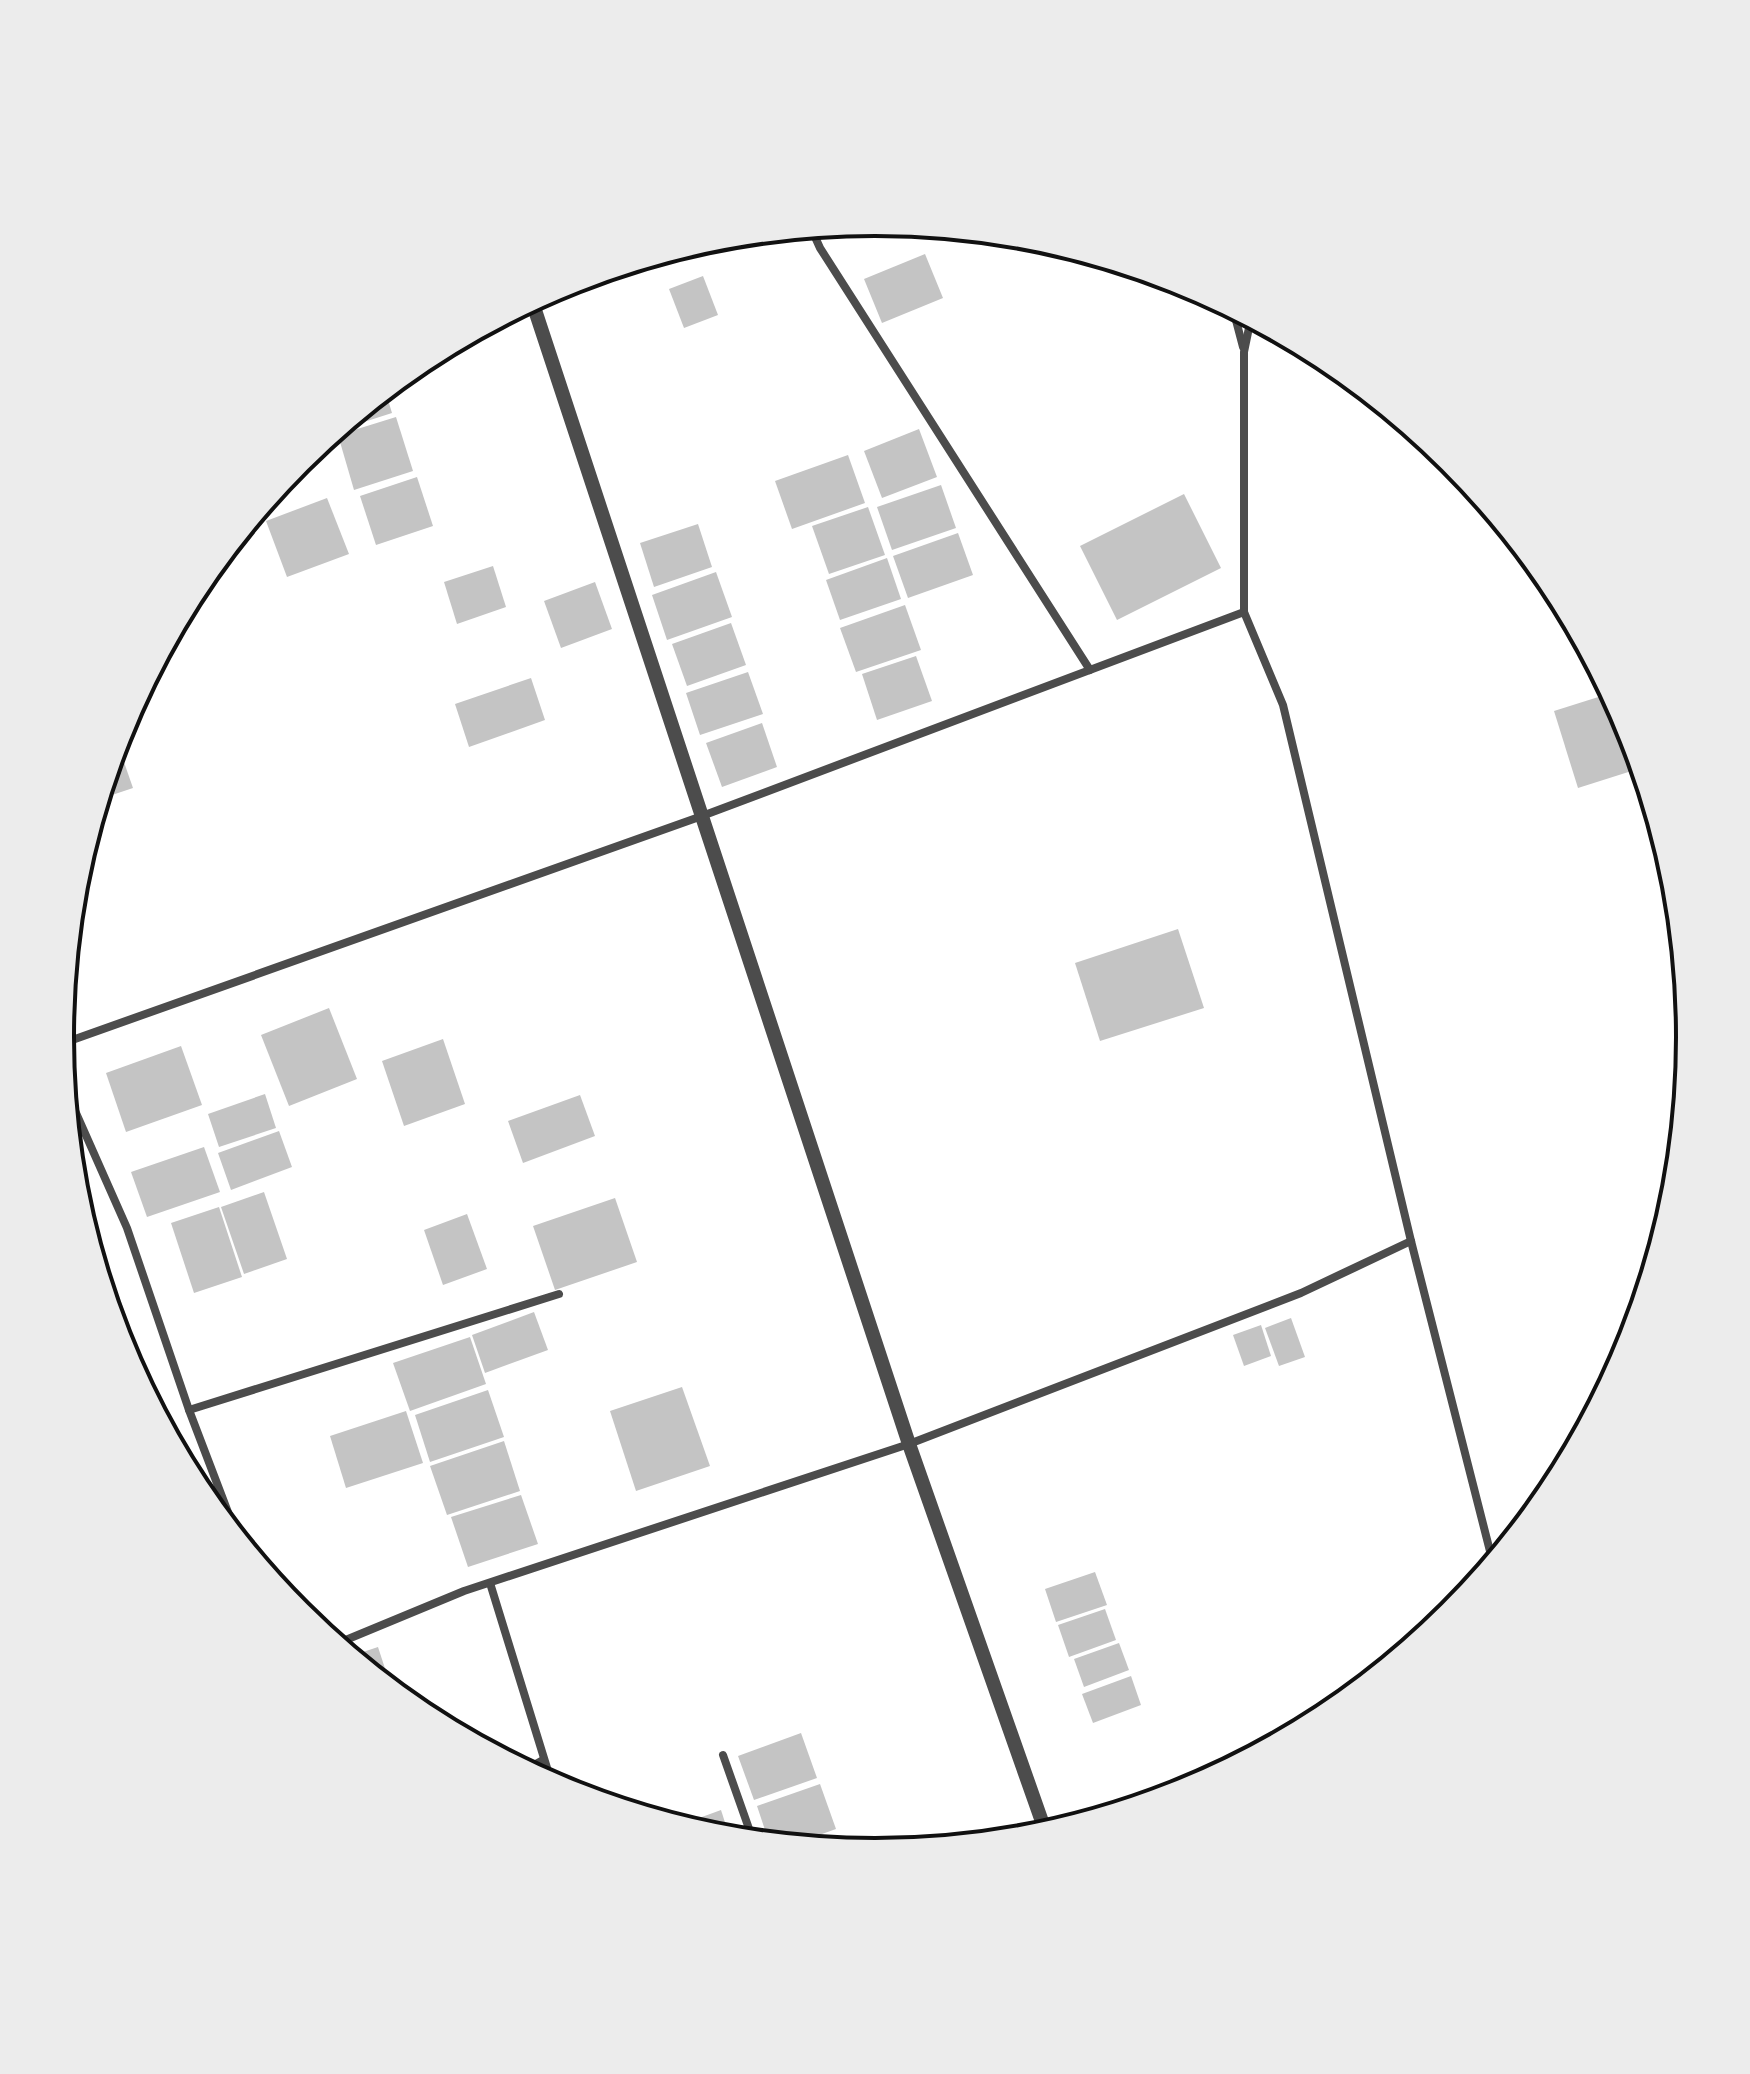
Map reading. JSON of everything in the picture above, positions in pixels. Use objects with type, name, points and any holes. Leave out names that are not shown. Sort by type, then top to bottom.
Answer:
[{"type":"street","points":[[816,239],[1090,670]]},
{"type":"street","points":[[536,312],[909,1444],[1042,1821]]},
{"type":"street","points":[[1237,323],[1244,352]]},
{"type":"street","points":[[1249,329],[1244,352],[1244,612],[1283,705],[1411,1241],[1490,1550]]},
{"type":"street","points":[[74,1039],[702,816],[1244,612]]},
{"type":"street","points":[[79,1119],[127,1228],[225,1504]]},
{"type":"street","points":[[348,1639],[490,1583],[909,1444],[1301,1293],[1411,1241]]},
{"type":"street","points":[[189,1410],[559,1294]]},
{"type":"street","points":[[490,1583],[545,1766]]},
{"type":"street","points":[[723,1755],[749,1828]]},
{"type":"street","points":[[538,1763],[543,1760]]},
{"type":"building","points":[[925,254],[943,298],[882,323],[864,279]]},
{"type":"building","points":[[703,276],[718,315],[684,328],[669,289]]},
{"type":"building","points":[[388,401],[392,413],[362,423]]},
{"type":"building","points":[[396,417],[413,471],[354,490],[340,442],[352,431]]},
{"type":"building","points":[[919,429],[937,477],[882,498],[864,451]]},
{"type":"building","points":[[848,455],[865,503],[792,529],[775,481]]},
{"type":"building","points":[[417,477],[433,526],[376,545],[360,496]]},
{"type":"building","points":[[941,485],[956,528],[892,550],[877,507]]},
{"type":"building","points":[[1184,494],[1221,568],[1117,620],[1080,546]]},
{"type":"building","points":[[327,498],[349,554],[287,577],[266,521]]},
{"type":"building","points":[[868,507],[885,555],[829,574],[812,526]]},
{"type":"building","points":[[698,524],[712,567],[654,587],[640,543]]},
{"type":"building","points":[[958,533],[973,575],[908,598],[893,556]]},
{"type":"building","points":[[887,558],[901,599],[840,620],[826,580]]},
{"type":"building","points":[[493,566],[506,607],[457,624],[444,582]]},
{"type":"building","points":[[716,572],[732,617],[667,640],[652,595]]},
{"type":"building","points":[[595,582],[612,629],[561,648],[544,601]]},
{"type":"building","points":[[905,605],[921,650],[856,672],[840,628]]},
{"type":"building","points":[[731,623],[746,665],[687,686],[672,644]]},
{"type":"building","points":[[916,656],[932,701],[877,720],[862,674]]},
{"type":"building","points":[[748,672],[763,714],[700,735],[686,693]]},
{"type":"building","points":[[531,678],[545,720],[469,747],[455,704]]},
{"type":"building","points":[[1599,697],[1630,772],[1578,788],[1554,711]]},
{"type":"building","points":[[762,723],[777,767],[722,787],[706,743]]},
{"type":"building","points":[[124,761],[133,788],[112,795]]},
{"type":"building","points":[[1178,929],[1204,1008],[1100,1041],[1075,963]]},
{"type":"building","points":[[329,1008],[357,1079],[289,1106],[261,1035]]},
{"type":"building","points":[[443,1039],[465,1104],[404,1126],[382,1061]]},
{"type":"building","points":[[181,1046],[202,1105],[126,1132],[106,1073]]},
{"type":"building","points":[[265,1094],[276,1128],[219,1147],[208,1114]]},
{"type":"building","points":[[580,1095],[595,1136],[523,1163],[508,1121]]},
{"type":"building","points":[[279,1131],[292,1167],[231,1190],[218,1153]]},
{"type":"building","points":[[204,1147],[220,1192],[147,1217],[131,1172]]},
{"type":"building","points":[[264,1192],[287,1259],[244,1274],[221,1207]]},
{"type":"building","points":[[615,1198],[637,1262],[555,1290],[533,1226]]},
{"type":"building","points":[[219,1207],[242,1277],[194,1293],[171,1223]]},
{"type":"building","points":[[467,1214],[487,1269],[443,1285],[424,1230]]},
{"type":"building","points":[[534,1312],[548,1350],[485,1373],[472,1335]]},
{"type":"building","points":[[1291,1318],[1305,1357],[1279,1366],[1265,1328]]},
{"type":"building","points":[[1261,1325],[1271,1356],[1244,1366],[1233,1335]]},
{"type":"building","points":[[470,1337],[486,1384],[410,1411],[393,1363]]},
{"type":"building","points":[[682,1387],[710,1466],[636,1491],[610,1411]]},
{"type":"building","points":[[488,1390],[504,1437],[430,1462],[415,1415]]},
{"type":"building","points":[[406,1411],[423,1463],[346,1488],[330,1436]]},
{"type":"building","points":[[504,1441],[520,1491],[447,1515],[430,1466]]},
{"type":"building","points":[[521,1495],[538,1544],[468,1567],[451,1517]]},
{"type":"building","points":[[1095,1572],[1107,1605],[1056,1622],[1045,1589]]},
{"type":"building","points":[[1105,1609],[1116,1640],[1069,1657],[1058,1625]]},
{"type":"building","points":[[1119,1643],[1129,1670],[1084,1687],[1074,1659]]},
{"type":"building","points":[[378,1647],[386,1671],[363,1652]]},
{"type":"building","points":[[1131,1676],[1141,1705],[1093,1723],[1082,1694]]},
{"type":"building","points":[[801,1733],[817,1778],[754,1800],[738,1756]]},
{"type":"building","points":[[820,1784],[836,1829],[818,1836],[765,1830],[757,1806]]},
{"type":"building","points":[[721,1810],[726,1824],[719,1823],[699,1818]]}]
